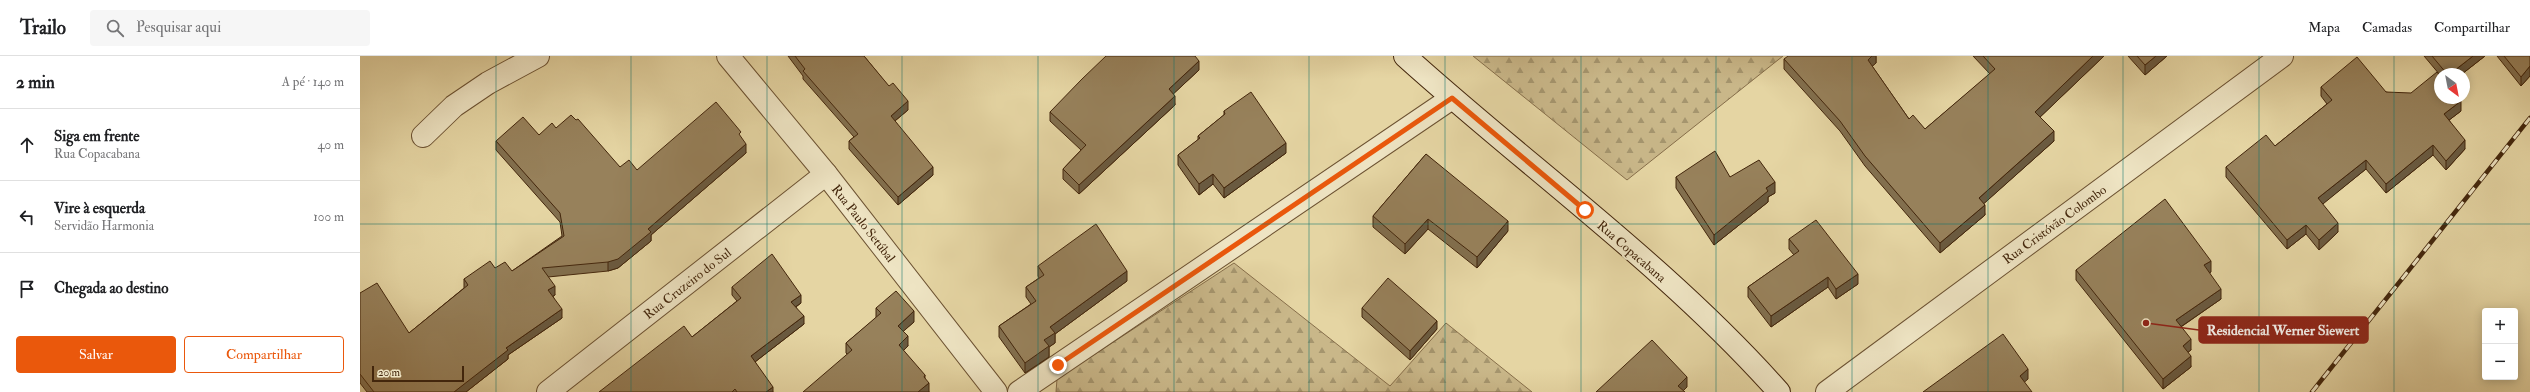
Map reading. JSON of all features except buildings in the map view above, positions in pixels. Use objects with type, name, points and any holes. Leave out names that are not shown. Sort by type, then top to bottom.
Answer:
[{"type":"street","points":[[423,136],[454,106],[488,83],[538,56]]},
{"type":"street","name":"Rua Paulo Setúbal","points":[[728,56],[826,174],[996,392]]},
{"type":"street","name":"Rua Copacabana","points":[[1406,56],[1452,98],[1655,270],[1749,358],[1779,392]]},
{"type":"street","name":"Rua Cristóvão Colombo","points":[[1826,392],[2282,56]]},
{"type":"street","points":[[1019,392],[1452,98]]},
{"type":"street","name":"Rua Cruzeiro do Sul","points":[[548,392],[826,174]]},
{"type":"green space","points":[[1473,56],[1783,56],[1627,180]]},
{"type":"green space","points":[[1234,263],[1390,386],[1446,323],[1532,392],[1056,392],[1057,379]]},
{"type":"railway","points":[[2312,392],[2530,118]]},
{"type":"place","name":"Residencial Werner Siewert","points":[[2146,323]]},
{"type":"route","points":[[1058,365],[1452,98],[1585,210]]}]
